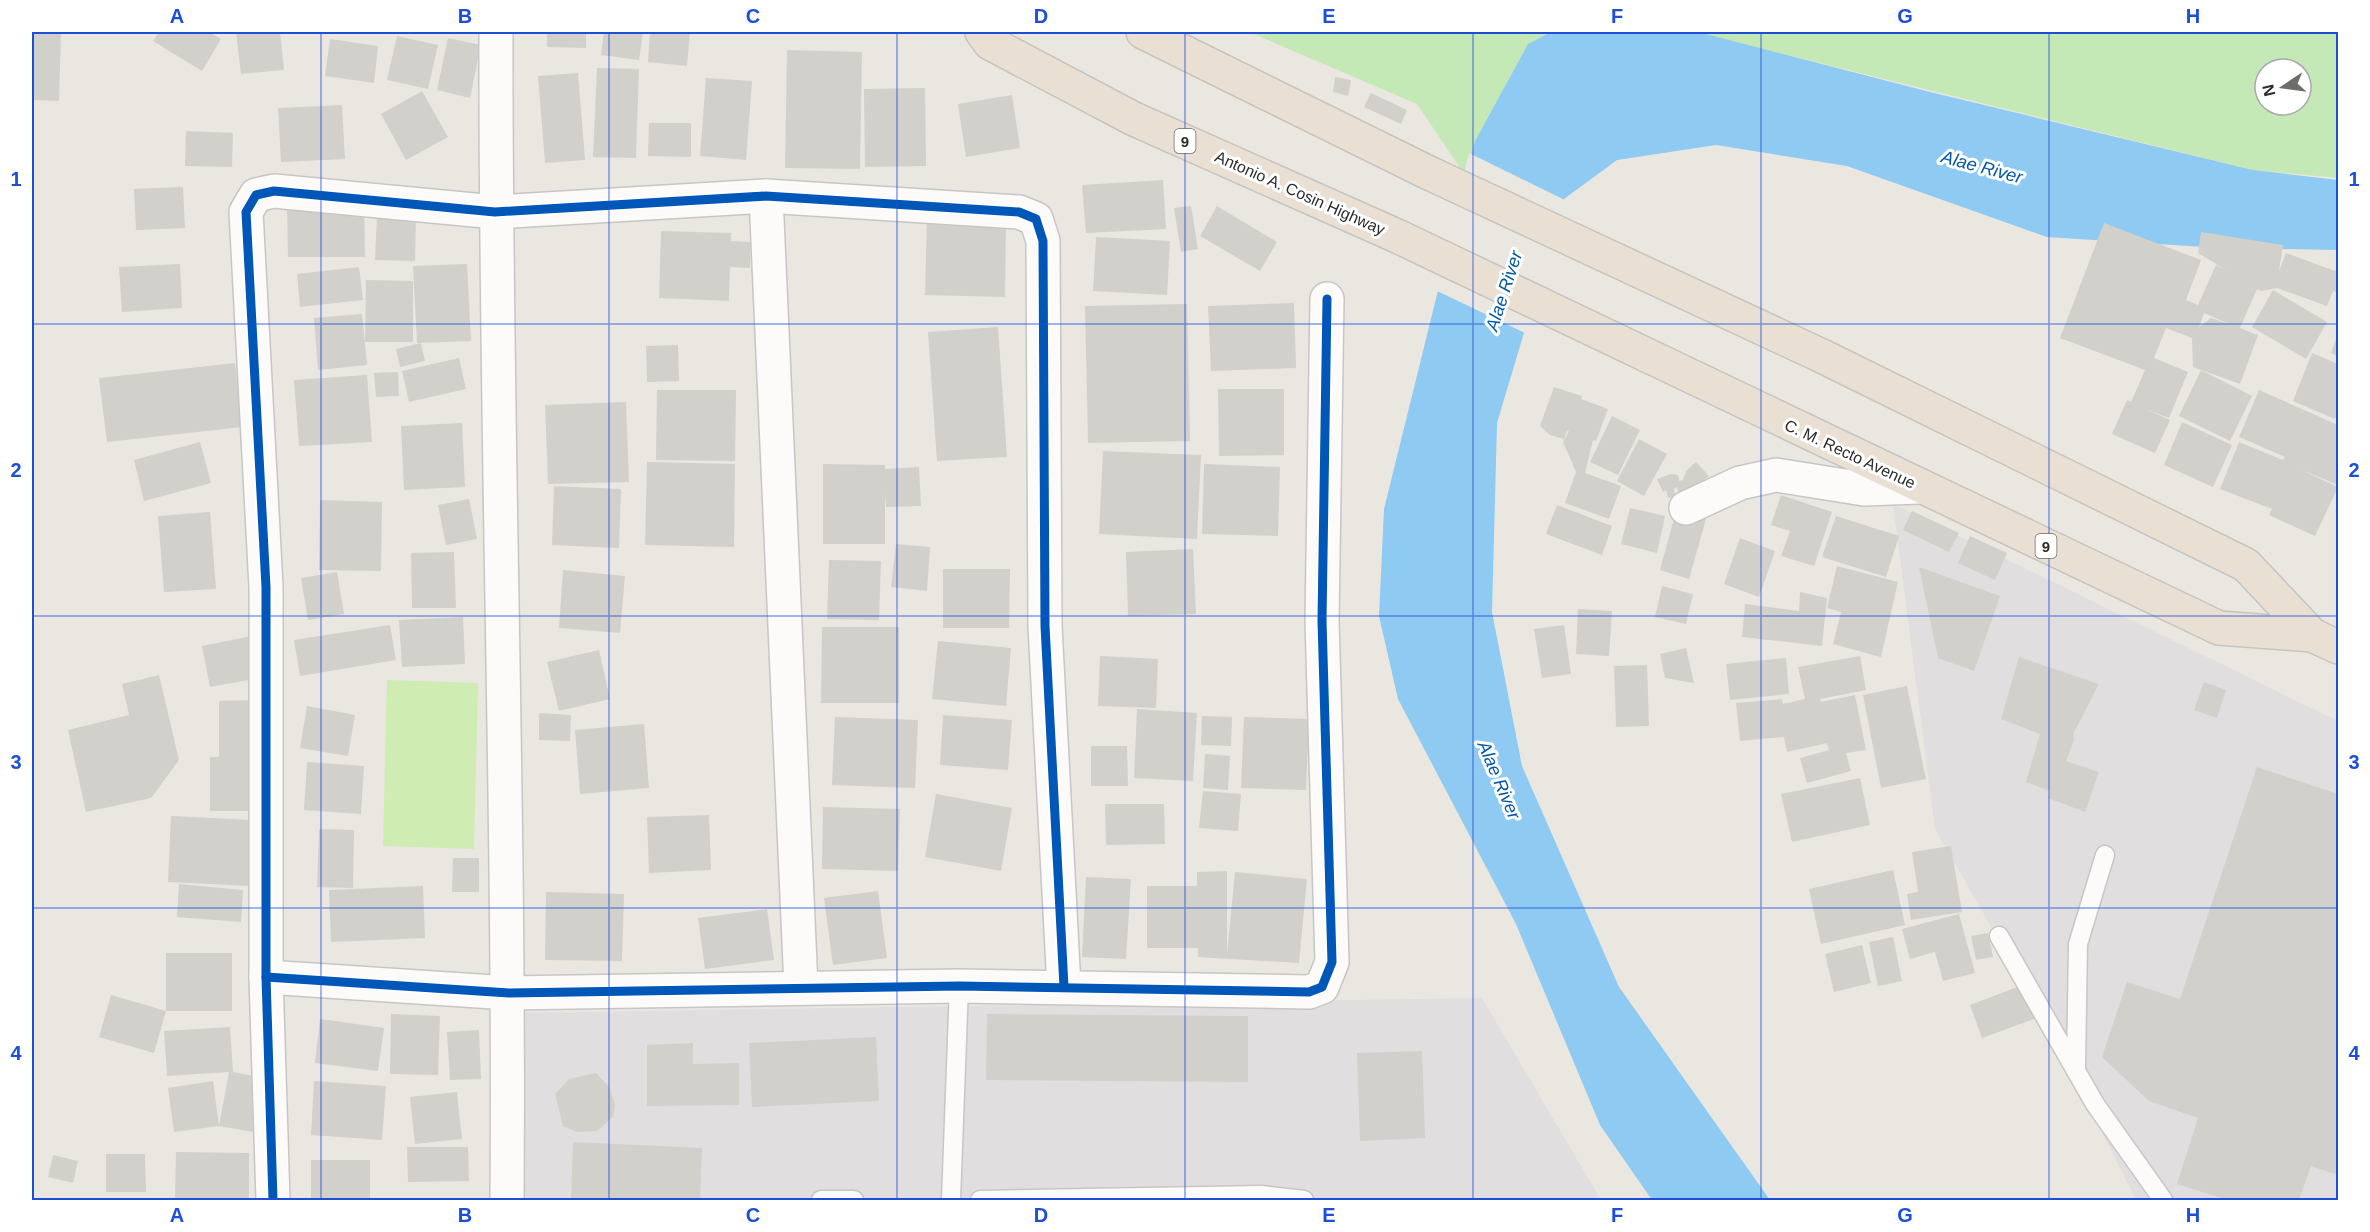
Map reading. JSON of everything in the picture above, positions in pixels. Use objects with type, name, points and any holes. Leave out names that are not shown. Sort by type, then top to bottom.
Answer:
[{"type":"highway","name":"Antonio A. Cosin Highway","points":[[982,32],[990,43],[1134,118],[1397,236]]},
{"type":"highway","name":"C. M. Recto Avenue","points":[[1143,32],[1430,174],[1822,356],[2246,565],[2326,641]]},
{"type":"highway","name":"C. M. Recto Avenue","points":[[1397,236],[1919,487],[2219,628],[2326,641]]},
{"type":"street","points":[[496,32],[495,212],[509,993],[507,1200]]},
{"type":"street","points":[[273,1200],[266,977],[266,587],[246,212],[256,195],[274,191],[495,212],[766,196],[1019,212],[1036,219],[1043,241],[1045,626],[1064,987]]},
{"type":"street","points":[[766,196],[801,987]]},
{"type":"street","points":[[266,977],[509,993],[959,986],[1309,992],[1322,987],[1330,974],[1332,962],[1322,621],[1327,299]]},
{"type":"street","points":[[1686,508],[1740,483],[1776,476],[1864,489],[1919,487]]},
{"type":"lane","points":[[2076,1070],[2078,944],[2105,855]]},
{"type":"lane","points":[[1999,936],[2096,1104],[2163,1200]]},
{"type":"lane","points":[[951,1200],[959,986]]},
{"type":"lane","points":[[980,1200],[1262,1195],[1304,1200]]},
{"type":"lane","points":[[821,1200],[854,1200]]},
{"type":"shaded area","points":[[1893,504],[2338,721],[2338,1200],[2136,1200],[2052,1033],[1935,829]]},
{"type":"shaded area","points":[[1482,998],[1601,1200],[509,1200],[511,1013]]},
{"type":"green space","points":[[1249,32],[1551,32],[1528,44],[1475,141],[1466,177],[1417,104]]},
{"type":"green space","points":[[1694,32],[2338,32],[2338,178],[2253,170]]},
{"type":"green space","points":[[387,680],[478,683],[474,849],[383,846]]},
{"type":"water","name":"Alae River","points":[[1551,32],[1698,32],[1930,92],[2253,170],[2338,180],[2338,250],[2220,248],[2047,237],[1847,166],[1716,145],[1617,160],[1564,199],[1497,423],[1492,612],[1522,766],[1619,987],[1770,1200],[1652,1200],[1600,1125],[1516,924],[1398,699],[1379,616],[1384,509],[1475,141],[1528,44]]},
{"type":"pier","points":[[1469,153],[1567,201],[1527,334],[1435,290]]},
{"type":"building","points":[[32,32],[61,32],[59,101],[32,100]]},
{"type":"building","points":[[159,32],[209,32],[221,39],[202,71],[153,41]]},
{"type":"building","points":[[236,32],[280,32],[284,70],[241,74]]},
{"type":"building","points":[[547,32],[586,32],[586,48],[547,47]]},
{"type":"building","points":[[604,32],[643,32],[639,60],[601,55]]},
{"type":"building","points":[[650,32],[690,32],[687,66],[648,62]]},
{"type":"building","points":[[397,36],[438,45],[428,89],[387,80]]},
{"type":"building","points":[[448,38],[481,45],[470,98],[437,90]]},
{"type":"building","points":[[330,39],[378,46],[374,83],[325,76]]},
{"type":"building","points":[[787,50],[862,52],[860,169],[785,168]]},
{"type":"building","points":[[597,68],[639,69],[636,158],[593,157]]},
{"type":"building","points":[[578,73],[585,160],[545,163],[538,76]]},
{"type":"building","points":[[1335,77],[1351,80],[1348,96],[1333,92]]},
{"type":"building","points":[[706,78],[752,81],[746,160],[700,156]]},
{"type":"building","points":[[925,88],[926,166],[865,167],[864,89]]},
{"type":"building","points":[[422,91],[448,137],[406,160],[381,114]]},
{"type":"building","points":[[1371,93],[1407,110],[1401,124],[1364,107]]},
{"type":"building","points":[[1012,95],[1020,148],[966,157],[958,104]]},
{"type":"building","points":[[342,105],[345,159],[281,162],[278,108]]},
{"type":"building","points":[[649,123],[691,123],[691,157],[648,156]]},
{"type":"building","points":[[186,131],[233,133],[232,167],[185,166]]},
{"type":"building","points":[[1163,180],[1166,229],[1086,233],[1082,185]]},
{"type":"building","points":[[183,187],[185,228],[136,230],[134,189]]},
{"type":"building","points":[[364,199],[365,257],[288,257],[287,200]]},
{"type":"building","points":[[1191,206],[1198,249],[1181,252],[1174,208]]},
{"type":"building","points":[[1217,206],[1277,242],[1260,271],[1200,236]]},
{"type":"building","points":[[377,215],[416,215],[415,261],[375,260]]},
{"type":"building","points":[[927,216],[1006,217],[1005,297],[925,295]]},
{"type":"building","points":[[2104,223],[2201,260],[2186,300],[2198,305],[2216,265],[2226,270],[2198,253],[2201,232],[2283,245],[2279,271],[2286,253],[2335,271],[2338,264],[2338,293],[2333,291],[2327,306],[2277,288],[2262,291],[2257,289],[2240,328],[2258,335],[2240,384],[2193,367],[2192,338],[2166,328],[2154,358],[2188,372],[2169,418],[2143,408],[2170,420],[2155,453],[2112,434],[2127,400],[2131,402],[2145,370],[2060,338]],"holes":[[[2204,313],[2229,324],[2211,318],[2199,327]]]},
{"type":"building","points":[[661,231],[731,233],[731,241],[750,242],[750,268],[730,267],[729,301],[659,298]]},
{"type":"building","points":[[1096,237],[1170,241],[1167,295],[1093,291]]},
{"type":"building","points":[[180,264],[182,308],[122,312],[119,267]]},
{"type":"building","points":[[467,264],[471,341],[417,343],[413,266]]},
{"type":"building","points":[[359,267],[363,300],[300,307],[297,274]]},
{"type":"building","points":[[366,280],[413,281],[413,342],[365,342]]},
{"type":"building","points":[[2273,290],[2327,322],[2306,359],[2252,327]]},
{"type":"building","points":[[1294,303],[1296,368],[1211,371],[1208,306]]},
{"type":"building","points":[[1187,304],[1190,441],[1088,443],[1085,306]]},
{"type":"building","points":[[362,314],[367,365],[318,370],[314,318]]},
{"type":"building","points":[[998,327],[1007,457],[937,461],[928,332]]},
{"type":"building","points":[[2338,333],[2338,356],[2331,353]]},
{"type":"building","points":[[421,343],[425,361],[400,367],[396,349]]},
{"type":"building","points":[[678,345],[679,381],[647,382],[646,346]]},
{"type":"building","points":[[2312,353],[2338,364],[2338,411],[2335,419],[2293,401]]},
{"type":"building","points":[[459,358],[466,389],[409,402],[402,371]]},
{"type":"building","points":[[235,363],[242,427],[107,442],[99,378]]},
{"type":"building","points":[[2201,370],[2252,396],[2230,441],[2179,416]]},
{"type":"building","points":[[398,372],[399,396],[376,397],[374,373]]},
{"type":"building","points":[[367,375],[372,442],[299,446],[294,380]]},
{"type":"building","points":[[1554,387],[1582,396],[1581,399],[1608,409],[1596,441],[1593,440],[1585,473],[1621,486],[1609,519],[1565,503],[1576,472],[1563,442],[1569,431],[1564,439],[1550,435],[1540,426]]},
{"type":"building","points":[[1218,389],[1284,389],[1284,455],[1219,456]]},
{"type":"building","points":[[657,390],[736,390],[735,461],[656,460]]},
{"type":"building","points":[[2259,390],[2338,425],[2336,484],[2301,470],[2338,487],[2315,536],[2269,515],[2272,509],[2220,489],[2239,442],[2283,460],[2285,457],[2239,437]]},
{"type":"building","points":[[626,402],[629,482],[548,484],[545,405]]},
{"type":"building","points":[[1612,416],[1640,430],[1618,475],[1590,462]]},
{"type":"building","points":[[2182,422],[2232,445],[2213,487],[2164,465]]},
{"type":"building","points":[[462,423],[465,487],[404,490],[401,426]]},
{"type":"building","points":[[1639,439],[1667,454],[1644,496],[1617,481]]},
{"type":"building","points":[[200,442],[211,483],[144,501],[134,460]]},
{"type":"building","points":[[1103,451],[1201,455],[1197,539],[1099,534]]},
{"type":"building","points":[[647,462],[735,464],[734,547],[645,545]]},
{"type":"building","points":[[1696,462],[1709,476],[1701,482],[1697,508],[1681,505],[1677,487],[1674,489],[1675,497],[1668,498],[1666,490],[1663,492],[1657,479],[1671,474],[1678,475],[1679,481],[1683,480],[1686,471]]},
{"type":"building","points":[[823,464],[885,465],[885,469],[919,467],[921,506],[886,507],[885,493],[885,544],[823,544]]},
{"type":"building","points":[[1204,464],[1280,467],[1278,536],[1202,534]]},
{"type":"building","points":[[554,486],[621,489],[619,548],[552,545]]},
{"type":"building","points":[[1781,495],[1832,512],[1814,566],[1781,556],[1790,531],[1771,525]]},
{"type":"building","points":[[469,499],[477,539],[446,545],[438,505]]},
{"type":"building","points":[[320,500],[382,502],[381,571],[319,570]]},
{"type":"building","points":[[1557,505],[1612,526],[1602,555],[1546,534]]},
{"type":"building","points":[[1630,508],[1665,516],[1657,553],[1621,544]]},
{"type":"building","points":[[1676,511],[1706,519],[1689,579],[1660,570]]},
{"type":"building","points":[[1912,511],[1959,533],[1949,552],[1903,530]]},
{"type":"building","points":[[210,512],[216,589],[164,592],[158,516]]},
{"type":"building","points":[[1836,516],[1899,536],[1886,577],[1822,557]]},
{"type":"building","points":[[1970,536],[2007,553],[1995,580],[1958,563]]},
{"type":"building","points":[[1740,538],[1775,551],[1759,597],[1724,584]]},
{"type":"building","points":[[896,544],[930,547],[927,591],[891,587]]},
{"type":"building","points":[[1193,549],[1196,614],[1128,616],[1126,552]]},
{"type":"building","points":[[454,552],[456,608],[412,608],[411,553]]},
{"type":"building","points":[[829,560],[881,561],[879,620],[827,619]]},
{"type":"building","points":[[1837,566],[1898,582],[1881,657],[1833,644],[1841,612],[1827,608]]},
{"type":"building","points":[[1919,567],[2000,596],[1974,671],[1938,658]]},
{"type":"building","points":[[943,569],[1010,569],[1009,628],[943,628]]},
{"type":"building","points":[[563,570],[625,576],[620,633],[559,628]]},
{"type":"building","points":[[337,572],[344,614],[308,620],[301,578]]},
{"type":"building","points":[[1662,586],[1693,594],[1686,624],[1655,617]]},
{"type":"building","points":[[1800,592],[1827,598],[1822,646],[1742,637],[1745,604],[1799,611]]},
{"type":"building","points":[[1578,609],[1612,611],[1609,656],[1576,654]]},
{"type":"building","points":[[463,617],[465,664],[402,667],[399,620]]},
{"type":"building","points":[[390,625],[396,660],[300,676],[294,640]]},
{"type":"building","points":[[1564,625],[1571,674],[1542,678],[1534,629]]},
{"type":"building","points":[[822,627],[899,627],[899,703],[821,703]]},
{"type":"building","points":[[256,635],[264,677],[210,687],[202,646]]},
{"type":"building","points":[[938,641],[1011,648],[1006,706],[932,699]]},
{"type":"building","points":[[1686,648],[1694,683],[1665,678],[1660,654]]},
{"type":"building","points":[[599,650],[610,699],[559,711],[547,662]]},
{"type":"building","points":[[1100,656],[1158,659],[1156,708],[1098,706]]},
{"type":"building","points":[[1860,656],[1866,690],[1820,699],[1821,702],[1855,695],[1866,750],[1846,753],[1851,771],[1807,783],[1800,758],[1829,750],[1827,743],[1787,752],[1784,737],[1740,741],[1736,703],[1782,699],[1783,704],[1805,699],[1798,667]]},
{"type":"building","points":[[2019,657],[2099,684],[2073,734],[2074,740],[2066,761],[2099,772],[2085,812],[2048,798],[2050,791],[2026,782],[2040,734],[2001,719]]},
{"type":"building","points":[[1786,658],[1789,694],[1730,700],[1726,664]]},
{"type":"building","points":[[1647,665],[1649,726],[1616,727],[1614,666]]},
{"type":"building","points":[[159,675],[179,760],[151,798],[86,812],[68,730],[129,715],[122,684]]},
{"type":"building","points":[[2204,682],[2226,690],[2217,718],[2194,710]]},
{"type":"building","points":[[1907,686],[1926,779],[1881,788],[1863,695]]},
{"type":"building","points":[[260,700],[260,811],[210,811],[210,757],[219,757],[219,701]]},
{"type":"building","points":[[307,706],[355,715],[348,756],[300,748]]},
{"type":"building","points":[[1137,709],[1197,713],[1193,781],[1134,778]]},
{"type":"building","points":[[539,713],[571,715],[570,741],[539,740]]},
{"type":"building","points":[[943,715],[1012,720],[1008,770],[940,765]]},
{"type":"building","points":[[1202,716],[1232,717],[1231,746],[1201,745]]},
{"type":"building","points":[[835,717],[918,720],[915,788],[832,785]]},
{"type":"building","points":[[1244,717],[1309,719],[1306,790],[1241,788]]},
{"type":"building","points":[[644,724],[649,788],[580,794],[575,730]]},
{"type":"building","points":[[1091,746],[1127,746],[1128,786],[1091,786]]},
{"type":"building","points":[[1205,754],[1230,756],[1228,790],[1203,788]]},
{"type":"building","points":[[307,762],[364,766],[361,814],[304,810]]},
{"type":"building","points":[[2257,767],[2338,794],[2338,1175],[2311,1166],[2299,1200],[2227,1200],[2177,1184],[2198,1118],[2149,1101],[2102,1057],[2127,982],[2180,999]]},
{"type":"building","points":[[1860,778],[1870,825],[1792,842],[1781,794]]},
{"type":"building","points":[[1203,791],[1241,794],[1238,831],[1199,828]]},
{"type":"building","points":[[936,794],[1012,808],[1001,871],[925,857]]},
{"type":"building","points":[[1105,804],[1164,804],[1165,844],[1106,845]]},
{"type":"building","points":[[823,807],[900,809],[898,871],[822,869]]},
{"type":"building","points":[[709,815],[711,870],[649,873],[647,817]]},
{"type":"building","points":[[171,816],[253,820],[251,886],[168,882]]},
{"type":"building","points":[[319,829],[354,830],[353,888],[317,887]]},
{"type":"building","points":[[1951,846],[1962,912],[1911,920],[1907,894],[1918,892],[1912,852]]},
{"type":"building","points":[[453,858],[479,858],[479,892],[452,892]]},
{"type":"building","points":[[1893,870],[1905,925],[1821,944],[1809,889]]},
{"type":"building","points":[[1227,871],[1227,954],[1235,872],[1307,879],[1299,963],[1198,957],[1198,948],[1147,948],[1147,886],[1197,886],[1197,872]]},
{"type":"building","points":[[1086,877],[1131,879],[1126,959],[1082,957]]},
{"type":"building","points":[[179,884],[243,890],[241,922],[177,917]]},
{"type":"building","points":[[423,886],[425,938],[331,942],[329,890]]},
{"type":"building","points":[[878,891],[887,958],[833,965],[824,898]]},
{"type":"building","points":[[546,892],[624,894],[622,961],[545,960]]},
{"type":"building","points":[[767,909],[774,960],[705,969],[698,918]]},
{"type":"building","points":[[1959,914],[1975,973],[1943,981],[1935,952],[1910,959],[1902,929]]},
{"type":"building","points":[[1988,933],[1993,957],[1976,960],[1971,936]]},
{"type":"building","points":[[1893,937],[1902,981],[1878,986],[1869,942]]},
{"type":"building","points":[[1862,945],[1871,983],[1834,992],[1825,954]]},
{"type":"building","points":[[166,953],[232,953],[232,1011],[166,1011]]},
{"type":"building","points":[[2036,980],[2048,1014],[1982,1038],[1970,1005]]},
{"type":"building","points":[[111,995],[166,1011],[154,1053],[99,1037]]},
{"type":"building","points":[[391,1014],[440,1016],[438,1075],[390,1074]]},
{"type":"building","points":[[987,1014],[1248,1016],[1248,1082],[986,1080]]},
{"type":"building","points":[[320,1019],[384,1028],[378,1071],[315,1063]]},
{"type":"building","points":[[230,1027],[233,1072],[274,1080],[264,1134],[219,1126],[229,1072],[167,1076],[164,1031]]},
{"type":"building","points":[[479,1030],[481,1079],[450,1080],[447,1032]]},
{"type":"building","points":[[876,1037],[879,1101],[752,1107],[749,1043]]},
{"type":"building","points":[[693,1043],[693,1064],[739,1063],[739,1105],[647,1106],[647,1045]]},
{"type":"building","points":[[1422,1051],[1425,1138],[1360,1141],[1357,1053]]},
{"type":"building","points":[[596,1073],[609,1087],[615,1104],[613,1117],[597,1131],[577,1132],[563,1126],[555,1094],[569,1079]]},
{"type":"building","points":[[213,1081],[219,1126],[174,1132],[168,1088]]},
{"type":"building","points":[[314,1081],[386,1086],[382,1140],[311,1135]]},
{"type":"building","points":[[457,1092],[462,1139],[415,1144],[410,1097]]},
{"type":"building","points":[[573,1142],[702,1148],[700,1200],[571,1200]]},
{"type":"building","points":[[407,1147],[468,1147],[469,1181],[408,1182]]},
{"type":"building","points":[[176,1152],[249,1153],[249,1200],[175,1200]]},
{"type":"building","points":[[106,1154],[145,1154],[146,1192],[106,1192]]},
{"type":"building","points":[[53,1155],[78,1161],[73,1183],[48,1177]]},
{"type":"building","points":[[311,1160],[370,1160],[370,1200],[311,1200]]},
{"type":"cycle path","points":[[273,1200],[266,977],[266,587],[246,212],[256,195],[274,191],[495,212],[766,196],[1019,212],[1036,219],[1043,241],[1045,626],[1064,987]]},
{"type":"cycle path","points":[[266,977],[509,993],[959,986],[1309,992],[1322,987],[1332,962],[1322,621],[1327,299]]}]
